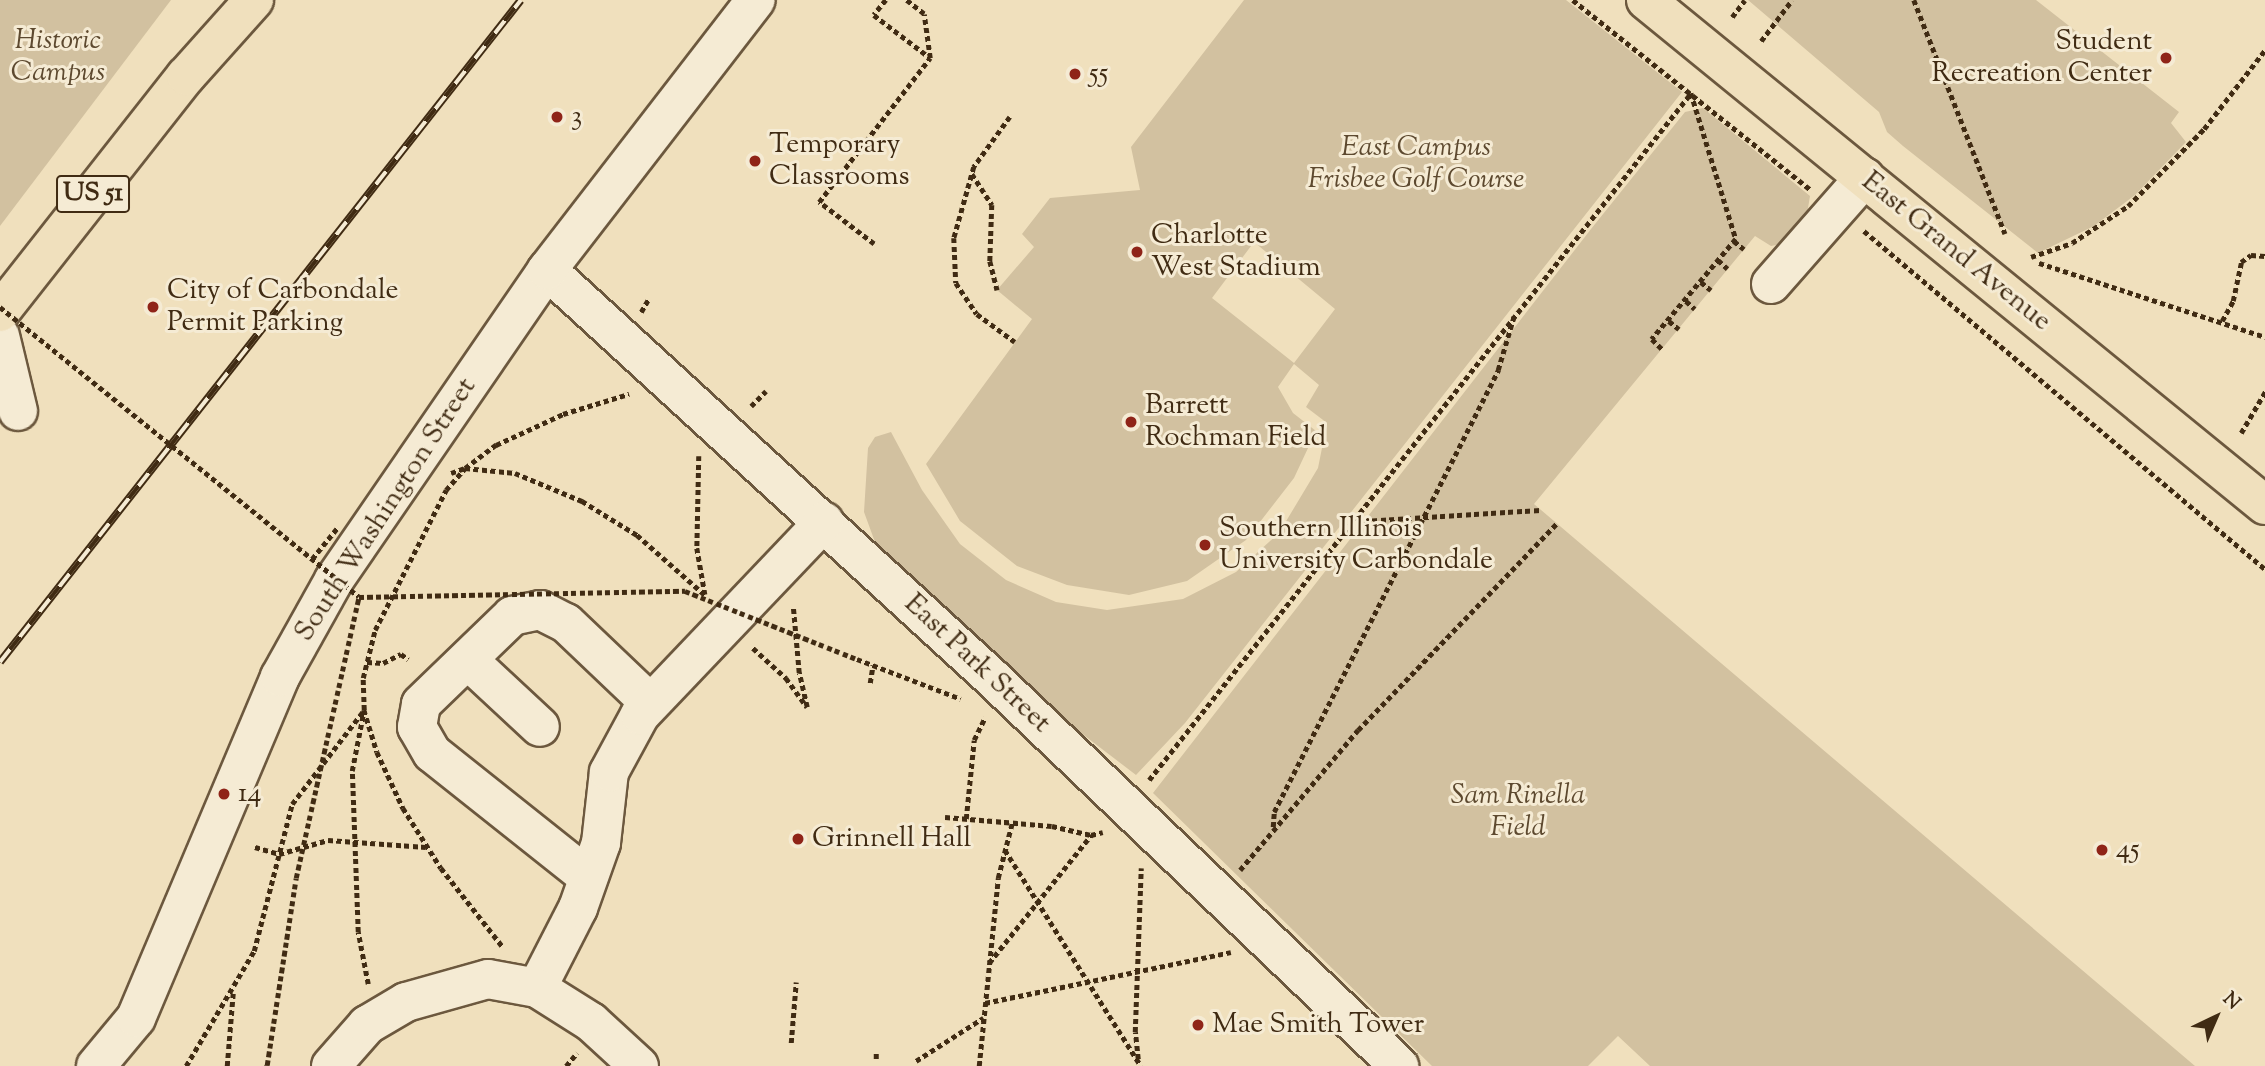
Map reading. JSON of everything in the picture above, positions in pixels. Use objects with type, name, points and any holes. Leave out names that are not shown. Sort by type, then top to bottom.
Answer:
[{"type":"main road","name":"US 51","points":[[187,76],[236,0]]},
{"type":"main road","name":"US 51","points":[[0,309],[187,76],[254,0]]},
{"type":"main road","name":"East Grand Avenue","points":[[1646,0],[2265,505]]},
{"type":"street","name":"South Washington Street","points":[[96,1066],[136,1017],[280,677],[334,580],[547,270],[756,0]]},
{"type":"street","points":[[1771,284],[1865,177]]},
{"type":"street","name":"East Park Street","points":[[547,270],[674,382],[824,522],[1222,895],[1399,1066]]},
{"type":"street","points":[[0,336],[19,411]]},
{"type":"street","points":[[537,988],[579,908],[601,843],[609,772],[650,703],[824,522]]},
{"type":"street","points":[[588,877],[432,753],[417,727],[421,704],[512,616],[540,610],[566,623],[650,703]]},
{"type":"street","points":[[468,660],[540,727]]},
{"type":"street","points":[[331,1066],[368,1025],[406,1002],[446,987],[488,979],[537,988],[591,1022],[639,1066]]},
{"type":"path","points":[[886,0],[874,15],[930,58]]},
{"type":"path","points":[[874,244],[819,202],[930,58],[924,14],[906,0]]},
{"type":"path","points":[[1573,0],[1807,187]]},
{"type":"path","points":[[1732,17],[1745,0]]},
{"type":"path","points":[[1761,41],[1792,0]]},
{"type":"path","points":[[1914,0],[2005,234]]},
{"type":"path","points":[[2031,257],[2072,243],[2129,206],[2204,129],[2265,50]]},
{"type":"path","points":[[1691,93],[1734,241],[1744,249]]},
{"type":"path","points":[[1147,784],[1691,93]]},
{"type":"path","points":[[1010,117],[972,173],[954,238],[956,283],[977,314],[1015,342]]},
{"type":"path","points":[[972,173],[992,205],[990,261],[997,290]]},
{"type":"path","points":[[1871,237],[2265,569]]},
{"type":"path","points":[[1662,349],[1652,339],[1734,241]]},
{"type":"path","points":[[2222,321],[2233,301],[2241,262],[2251,255],[2265,256]]},
{"type":"path","points":[[1718,260],[1728,269]]},
{"type":"path","points":[[2039,263],[2265,337]]},
{"type":"path","points":[[1701,282],[1711,290]]},
{"type":"path","points":[[649,298],[639,316],[649,324]]},
{"type":"path","points":[[1686,301],[1695,309]]},
{"type":"path","points":[[0,309],[359,597],[685,591],[969,702]]},
{"type":"path","points":[[1273,827],[1274,812],[1498,370],[1514,315]]},
{"type":"path","points":[[1669,321],[1679,329]]},
{"type":"path","points":[[369,990],[358,932],[352,771],[364,710],[367,662],[375,630],[400,574],[446,490],[465,468],[496,445],[564,414],[674,382]]},
{"type":"path","points":[[2241,433],[2265,392]]},
{"type":"path","points":[[440,477],[465,468],[515,473],[582,501],[637,535],[705,594]]},
{"type":"path","points":[[1357,517],[1364,521],[1423,519],[1541,510]]},
{"type":"path","points":[[1222,895],[1273,827],[1375,711],[1556,524]]},
{"type":"path","points":[[313,559],[337,528]]},
{"type":"path","points":[[267,1065],[296,878],[359,597]]},
{"type":"path","points":[[745,640],[786,678],[807,707],[799,673],[793,602]]},
{"type":"path","points":[[367,662],[383,663],[401,654],[408,659]]},
{"type":"path","points":[[870,683],[873,665]]},
{"type":"path","points":[[364,710],[377,752],[426,847],[507,953]]},
{"type":"path","points":[[186,1066],[254,951],[292,804],[364,710]]},
{"type":"path","points":[[966,819],[974,740],[988,710]]},
{"type":"path","points":[[945,817],[1013,823],[1091,835],[1114,827]]},
{"type":"path","points":[[979,1066],[989,963],[1005,850],[1013,823]]},
{"type":"path","points":[[989,963],[1091,835]]},
{"type":"path","points":[[255,847],[279,854],[328,840],[426,847]]},
{"type":"path","points":[[1005,850],[1040,900],[1140,1064]]},
{"type":"path","points":[[1140,1064],[1138,969],[1141,864]]},
{"type":"path","points":[[985,1003],[1242,949]]},
{"type":"path","points":[[792,1044],[796,982]]},
{"type":"path","points":[[227,1066],[233,989]]},
{"type":"path","points":[[916,1061],[984,1018]]},
{"type":"green space","name":"Historic Campus","points":[[0,0],[171,0],[0,226]]},
{"type":"green space","name":"East Campus Frisbee Golf Course","points":[[1244,0],[1566,0],[1682,92],[1185,723],[1136,775],[1051,710],[879,553],[864,512],[868,448],[875,437],[891,432],[922,490],[960,544],[1006,580],[1056,602],[1107,610],[1183,599],[1236,572],[1279,533],[1318,468],[1327,423],[1306,407],[1319,385],[1294,364],[1278,387],[1293,413],[1316,431],[1294,478],[1246,540],[1187,581],[1129,595],[1067,585],[1017,566],[960,521],[926,464],[1032,319],[997,290],[1034,247],[1022,234],[1050,198],[1140,190],[1131,147]],"holes":[[[1254,242],[1335,309],[1294,363],[1212,298]]]},
{"type":"green space","points":[[1748,0],[2036,0],[2179,112],[2171,123],[2186,142],[2135,195],[2094,226],[2038,253],[1903,146],[1887,132],[1879,112]]},
{"type":"green space","name":"Sam Rinella Field","points":[[1703,108],[1810,196],[1806,220],[1786,243],[1771,246],[1755,236],[1534,504],[2195,1066],[1650,1066],[1618,1036],[1588,1066],[1432,1066],[1153,793],[1591,229],[1685,112]]},
{"type":"railway","points":[[0,662],[521,0]]},
{"type":"place","name":"Student Recreation Center","points":[[2166,58]]},
{"type":"place","name":"55","points":[[1075,74]]},
{"type":"place","name":"3","points":[[557,117]]},
{"type":"place","name":"Temporary Classrooms","points":[[755,161]]},
{"type":"place","name":"Charlotte West Stadium","points":[[1137,252]]},
{"type":"place","name":"City of Carbondale Permit Parking","points":[[153,307]]},
{"type":"place","name":"Barrett Rochman Field","points":[[1131,422]]},
{"type":"place","name":"Southern Illinois University Carbondale","points":[[1205,545]]},
{"type":"place","name":"14","points":[[224,794]]},
{"type":"place","name":"Grinnell Hall","points":[[798,839]]},
{"type":"place","name":"45","points":[[2102,850]]},
{"type":"place","name":"Mae Smith Tower","points":[[1198,1025]]}]
